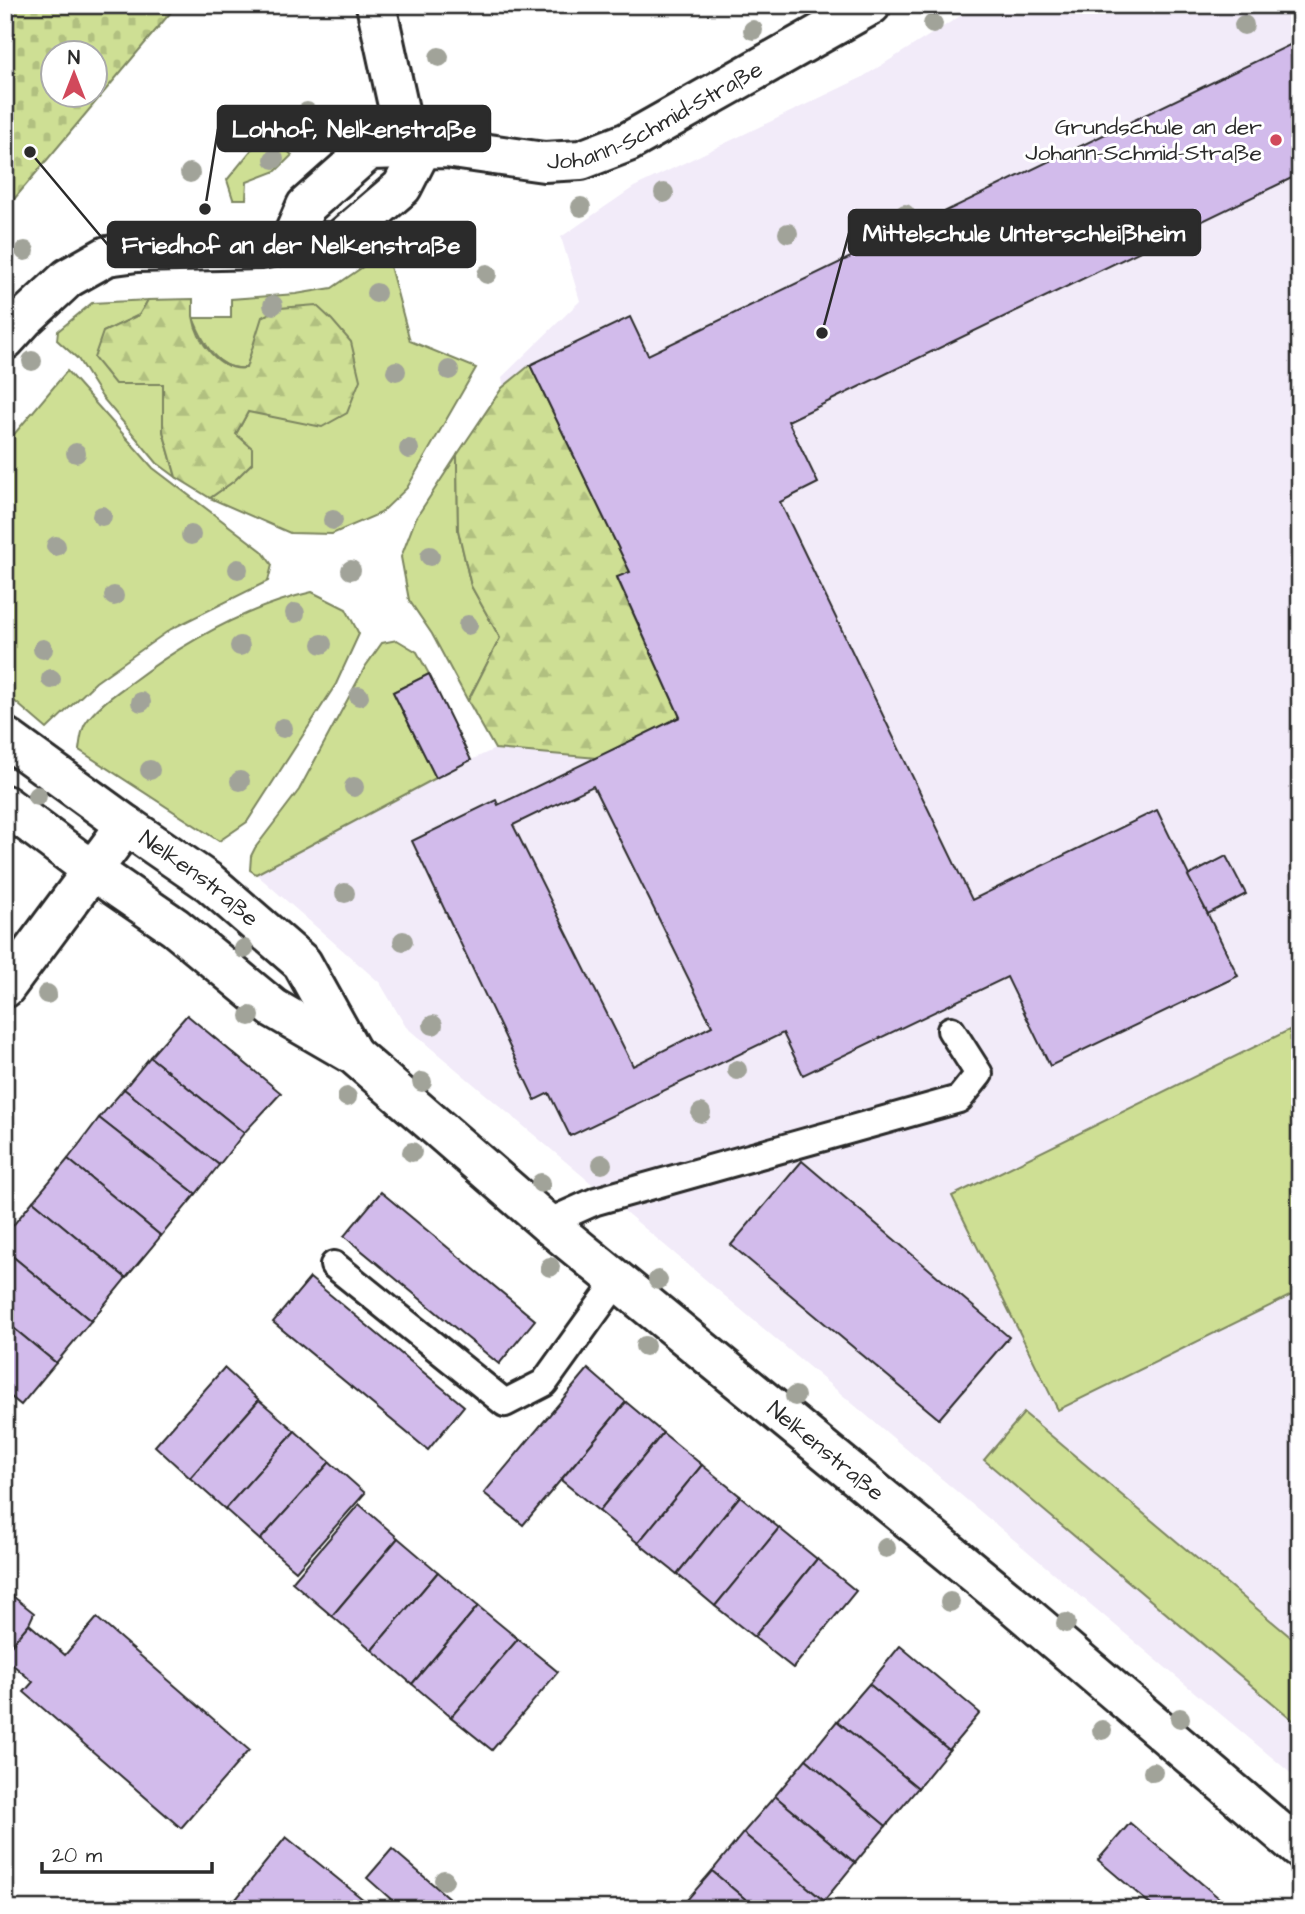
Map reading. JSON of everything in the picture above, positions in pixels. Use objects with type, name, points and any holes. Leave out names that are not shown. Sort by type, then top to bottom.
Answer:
[{"type":"street","points":[[5,340],[68,278],[107,256],[137,252],[261,249],[289,243],[338,242],[402,187],[422,149],[401,119],[376,5]]},
{"type":"street","name":"Johann-Schmid-Straße","points":[[422,149],[471,150],[544,162],[581,160],[628,142],[871,5]]},
{"type":"street","name":"Nelkenstraße","points":[[5,737],[210,883],[302,963],[354,1055]]},
{"type":"street","name":"Nelkenstraße","points":[[5,805],[175,927],[273,1008],[354,1055],[547,1223],[1005,1599],[1300,1849]]},
{"type":"street","points":[[5,988],[126,825]]},
{"type":"lane","points":[[547,1223],[596,1201],[959,1099],[979,1074],[951,1030]]},
{"type":"lane","points":[[334,1265],[505,1403],[544,1383],[618,1280]]},
{"type":"shaded area","points":[[978,5],[1300,5],[1300,1781],[406,1027],[380,983],[256,874],[471,760],[495,749],[554,732],[502,377],[580,301],[561,237],[634,187],[861,78]]},
{"type":"green space","points":[[5,5],[177,5],[108,87],[108,38],[38,38],[38,108],[91,108],[5,210]]},
{"type":"green space","points":[[266,132],[292,155],[276,171],[247,182],[246,199],[233,199],[227,180]]},
{"type":"green space","points":[[386,251],[410,341],[476,368],[407,488],[381,513],[332,534],[290,533],[210,498],[234,481],[252,463],[236,434],[248,412],[252,352],[246,368],[226,365],[206,345],[193,318],[231,318],[231,299],[332,288]]},
{"type":"green space","points":[[193,299],[193,316],[199,336],[219,360],[236,368],[246,368],[262,317],[280,308],[316,305],[351,342],[360,380],[347,413],[322,427],[248,412],[236,434],[252,448],[252,463],[234,481],[210,498],[176,477],[163,431],[163,384],[115,384],[94,358],[103,332],[139,315],[148,300]]},
{"type":"green space","points":[[148,300],[140,315],[103,332],[115,383],[163,384],[163,431],[176,477],[157,463],[102,397],[78,359],[57,340],[58,331],[92,303]]},
{"type":"green space","points":[[530,365],[630,572],[617,578],[680,717],[597,758],[495,749],[468,701],[500,638],[471,586],[458,530],[457,455],[502,388]]},
{"type":"green space","points":[[67,371],[153,468],[262,551],[272,565],[268,581],[171,629],[96,682],[47,729],[5,693],[5,445]]},
{"type":"green space","points":[[457,455],[458,530],[471,586],[500,638],[468,701],[432,634],[409,600],[401,557],[416,518]]},
{"type":"green space","points":[[312,592],[346,609],[359,634],[336,684],[247,822],[219,841],[79,750],[89,718],[111,697],[171,654],[239,617]]},
{"type":"green space","points":[[397,640],[417,652],[429,674],[393,692],[436,778],[256,874],[250,870],[251,856],[255,848],[299,790],[365,667],[382,643]]},
{"type":"green space","points":[[1289,1030],[1300,1052],[1300,1291],[1058,1410],[952,1196]]},
{"type":"green space","points":[[1024,1413],[1300,1645],[1300,1726],[984,1460]]},
{"type":"building","points":[[1300,40],[1300,174],[788,421],[818,483],[780,502],[972,900],[1157,810],[1238,976],[1050,1066],[1007,977],[803,1075],[783,1033],[570,1136],[549,1093],[535,1100],[412,841],[496,800],[498,805],[680,717],[617,577],[630,572],[530,365],[630,317],[648,355]],"holes":[[[593,786],[712,1026],[633,1066],[513,825]]]},
{"type":"building","points":[[429,674],[471,760],[436,778],[393,692]]},
{"type":"building","points":[[1226,856],[1246,894],[1208,914],[1188,876]]},
{"type":"building","points":[[187,1015],[281,1093],[244,1133],[150,1057]]},
{"type":"building","points":[[150,1057],[244,1133],[219,1165],[124,1089]]},
{"type":"building","points":[[124,1089],[219,1165],[196,1194],[99,1118]]},
{"type":"building","points":[[99,1118],[196,1194],[161,1236],[68,1159]]},
{"type":"building","points":[[68,1159],[161,1236],[126,1278],[33,1201]]},
{"type":"building","points":[[802,1161],[1009,1337],[939,1419],[731,1245]]},
{"type":"building","points":[[381,1192],[535,1320],[499,1364],[344,1236]]},
{"type":"building","points":[[33,1201],[126,1278],[91,1321],[5,1250],[5,1235]]},
{"type":"building","points":[[5,1250],[91,1321],[56,1363],[5,1321]]},
{"type":"building","points":[[310,1278],[464,1406],[428,1450],[273,1322]]},
{"type":"building","points":[[5,1321],[56,1363],[21,1405],[5,1392]]},
{"type":"building","points":[[224,1368],[259,1400],[190,1478],[155,1446]]},
{"type":"building","points":[[588,1369],[626,1402],[523,1525],[484,1493]]},
{"type":"building","points":[[259,1400],[295,1431],[225,1509],[190,1478]]},
{"type":"building","points":[[626,1402],[663,1433],[599,1511],[561,1480]]},
{"type":"building","points":[[295,1431],[330,1462],[260,1540],[225,1509]]},
{"type":"building","points":[[663,1433],[702,1465],[638,1543],[599,1511]]},
{"type":"building","points":[[330,1462],[365,1493],[296,1571],[260,1540]]},
{"type":"building","points":[[702,1465],[740,1496],[677,1574],[638,1543]]},
{"type":"building","points":[[740,1496],[779,1528],[715,1606],[677,1574]]},
{"type":"building","points":[[359,1504],[398,1538],[332,1616],[292,1582]]},
{"type":"building","points":[[779,1528],[817,1559],[754,1637],[715,1606]]},
{"type":"building","points":[[398,1538],[438,1572],[372,1650],[332,1616]]},
{"type":"building","points":[[817,1559],[856,1591],[793,1668],[754,1637]]},
{"type":"building","points":[[438,1572],[478,1606],[412,1684],[372,1650]]},
{"type":"building","points":[[5,1590],[34,1613],[29,1624],[5,1652]]},
{"type":"building","points":[[478,1606],[518,1639],[451,1717],[412,1684]]},
{"type":"building","points":[[97,1618],[249,1750],[181,1828],[24,1692],[33,1682],[5,1658],[5,1652],[29,1624],[65,1655]]},
{"type":"building","points":[[518,1639],[558,1672],[492,1750],[451,1717]]},
{"type":"building","points":[[900,1646],[980,1713],[949,1750],[869,1684]]},
{"type":"building","points":[[869,1684],[949,1750],[918,1788],[837,1721]]},
{"type":"building","points":[[837,1721],[918,1788],[886,1826],[806,1759]]},
{"type":"building","points":[[806,1759],[886,1826],[855,1863],[775,1796]]},
{"type":"building","points":[[775,1796],[855,1863],[824,1901],[743,1833]]},
{"type":"building","points":[[1130,1823],[1232,1909],[1156,1909],[1098,1860]]},
{"type":"building","points":[[743,1833],[824,1901],[818,1909],[757,1909],[712,1871]]},
{"type":"building","points":[[286,1837],[375,1909],[228,1909]]},
{"type":"building","points":[[392,1849],[458,1906],[456,1909],[402,1909],[367,1878]]},
{"type":"building","points":[[712,1871],[757,1909],[680,1908]]},
{"type":"place","name":"Grundschule an der Johann-Schmid-Straße","points":[[1276,140]]},
{"type":"place","name":"Friedhof an der Nelkenstraße","points":[[30,152]]},
{"type":"place","name":"Lohhof, Nelkenstraße","points":[[205,209]]},
{"type":"place","name":"Mittelschule Unterschleißheim","points":[[822,333]]}]
